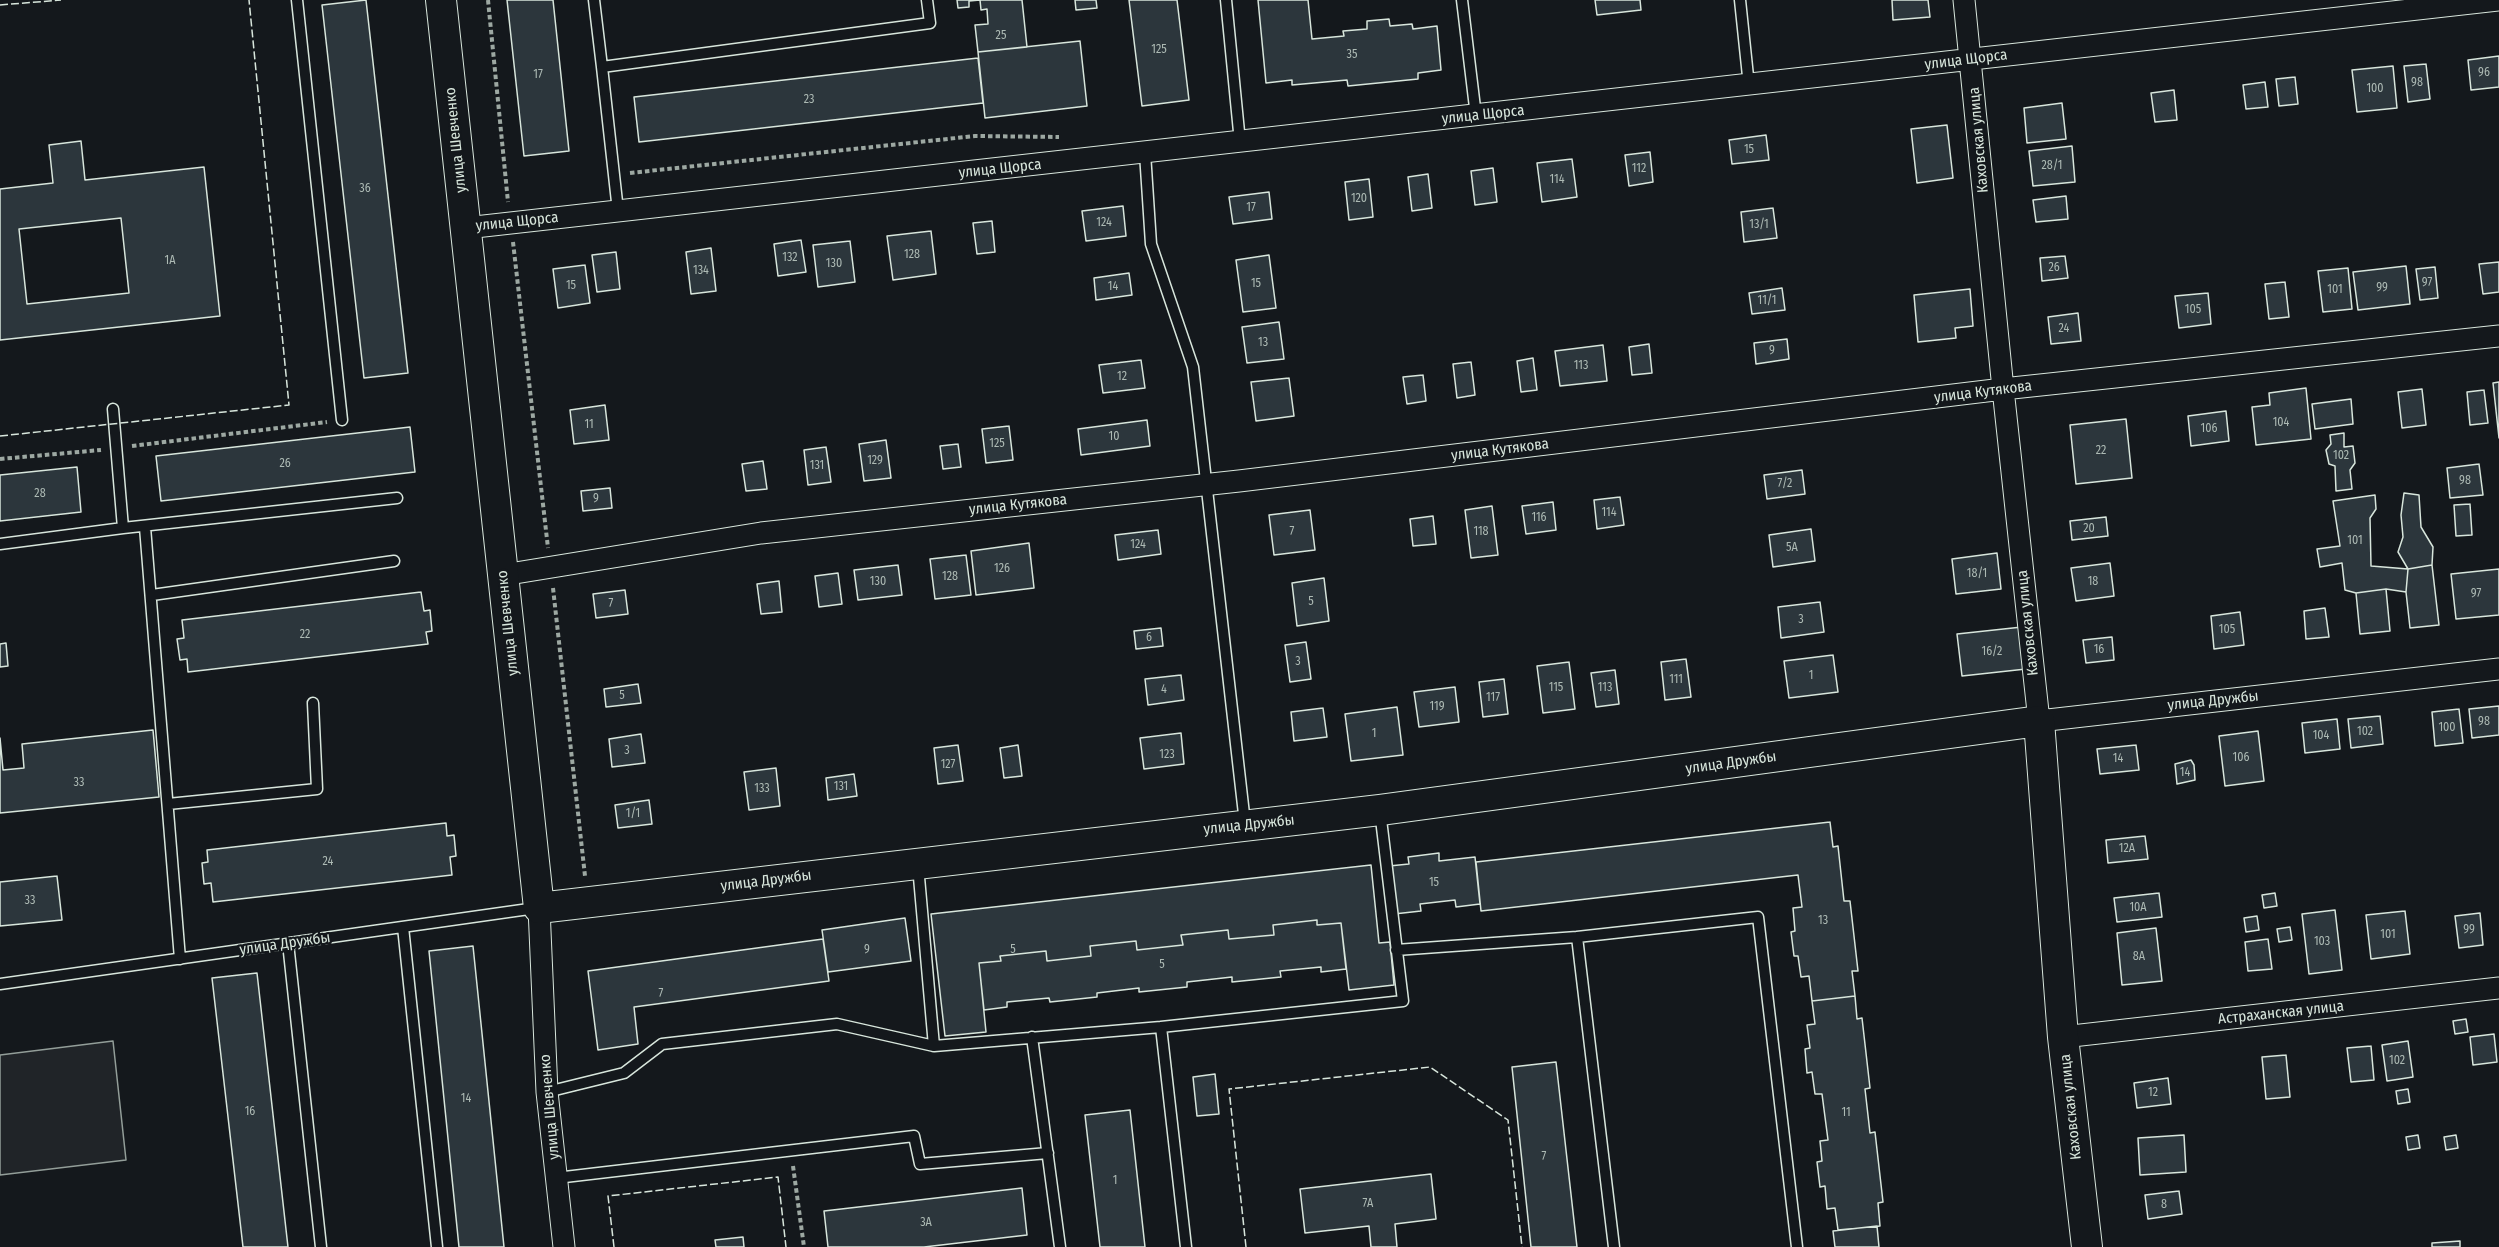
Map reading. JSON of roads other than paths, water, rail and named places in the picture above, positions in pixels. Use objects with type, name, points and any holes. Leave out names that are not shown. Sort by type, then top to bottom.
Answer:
[{"type":"street","name":"улица Шевченко","points":[[441,0],[539,908],[547,1092],[564,1247]]},
{"type":"street","name":"Каховская улица","points":[[1964,0],[2039,721],[2063,1037],[2087,1247]]},
{"type":"street","name":"улица Щорса","points":[[466,228],[1749,86],[2499,0]]},
{"type":"street","name":"улица Кутякова","points":[[503,575],[761,533],[1207,485],[2003,390],[2499,336]]},
{"type":"street","name":"улица Дружбы","points":[[539,908],[918,862],[1380,810],[2039,721],[2499,669]]},
{"type":"street","name":"Астраханская улица","points":[[2063,1037],[2499,988]]},
{"type":"lane","points":[[297,0],[342,420]]},
{"type":"lane","points":[[594,0],[618,211]]},
{"type":"lane","points":[[602,67],[930,23],[927,0]]},
{"type":"lane","points":[[1226,0],[1240,142]]},
{"type":"lane","points":[[1462,0],[1476,116]]},
{"type":"lane","points":[[1740,0],[1749,86]]},
{"type":"lane","points":[[1145,153],[1152,244],[1193,367],[1245,826]]},
{"type":"lane","points":[[113,409],[123,528]]},
{"type":"lane","points":[[0,544],[397,498]]},
{"type":"lane","points":[[145,527],[180,959]]},
{"type":"lane","points":[[152,595],[394,561]]},
{"type":"lane","points":[[168,804],[317,789],[313,703]]},
{"type":"lane","points":[[547,1092],[624,1073],[662,1044],[837,1024],[934,1046],[1161,1027],[1403,1001],[1380,810]]},
{"type":"lane","points":[[918,862],[934,1046]]},
{"type":"lane","name":"улица Дружбы","points":[[0,984],[539,908]]},
{"type":"lane","points":[[1396,950],[1577,937],[1758,917],[1797,1247]]},
{"type":"lane","points":[[403,927],[437,1247]]},
{"type":"lane","points":[[1577,937],[1614,1247]]},
{"type":"lane","points":[[288,944],[321,1247]]},
{"type":"lane","points":[[1161,1027],[1186,1247]]},
{"type":"lane","points":[[1032,1037],[1060,1247]]},
{"type":"lane","points":[[556,1178],[914,1136],[920,1164],[1048,1154]]}]
